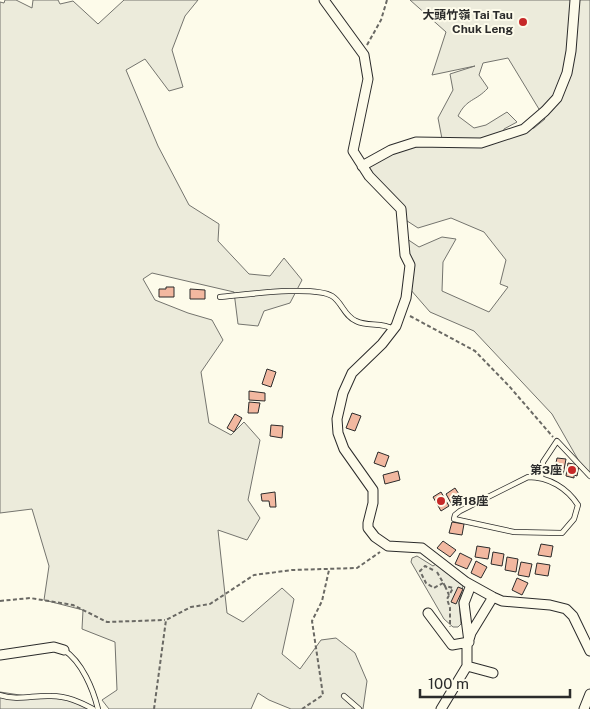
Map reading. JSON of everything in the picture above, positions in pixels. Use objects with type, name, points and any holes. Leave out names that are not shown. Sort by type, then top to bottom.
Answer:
[{"type":"street","points":[[324,0],[362,53],[368,80],[353,150],[369,176],[401,209],[405,255],[410,265],[406,298],[393,329],[352,373],[343,394],[336,423],[344,449],[372,490],[373,504],[368,528],[375,537],[388,546],[422,548],[471,585],[493,597],[502,600],[550,604],[566,609],[573,616],[590,651]]},
{"type":"street","points":[[362,166],[390,150],[416,142],[481,143],[524,129],[557,98],[571,51],[575,0]]},
{"type":"street","points":[[441,709],[467,666],[469,642],[464,603],[471,585]]},
{"type":"street","points":[[469,642],[476,623],[493,597]]},
{"type":"street","points":[[428,613],[452,644],[469,642]]},
{"type":"street","points":[[0,655],[54,647],[64,650]]},
{"type":"street","points":[[467,666],[493,672]]},
{"type":"street","points":[[584,709],[590,694]]},
{"type":"lane","points":[[220,297],[265,292],[321,292],[334,297],[348,316],[356,322],[384,325],[393,329]]},
{"type":"lane","points":[[541,477],[544,462],[557,441],[590,476]]},
{"type":"lane","points":[[528,477],[541,477],[571,494],[578,505],[574,519],[562,533],[514,532],[454,519],[455,515],[460,511],[528,477]]},
{"type":"lane","points":[[64,650],[70,654],[81,670],[95,695],[98,709]]},
{"type":"lane","points":[[0,695],[10,699],[52,696],[73,699],[93,709]]},
{"type":"lane","points":[[344,696],[359,709]]},
{"type":"path","points":[[362,53],[381,20],[388,0]]},
{"type":"path","points":[[400,313],[419,320],[475,351],[510,386],[557,441]]},
{"type":"path","points":[[0,601],[30,598],[73,605],[107,622],[166,620],[191,607],[210,604],[254,575],[292,570],[357,568],[388,546]]},
{"type":"path","points":[[443,583],[434,588],[426,583],[420,571],[422,568],[429,567],[437,572],[445,586],[449,595]]},
{"type":"path","points":[[302,709],[323,695],[312,621],[322,602],[330,569]]},
{"type":"path","points":[[445,586],[453,588],[447,599],[450,608],[451,624],[445,636]]},
{"type":"path","points":[[451,591],[455,593]]},
{"type":"path","points":[[154,709],[166,620]]},
{"type":"shaded area","points":[[5,0],[16,0],[32,8],[33,0],[58,0],[60,4],[73,1],[98,24],[124,0],[198,0],[185,16],[172,50],[183,87],[169,91],[145,59],[126,70],[158,146],[189,205],[219,224],[218,241],[249,274],[270,276],[284,258],[302,280],[290,303],[264,311],[258,326],[238,324],[234,292],[152,273],[143,279],[155,300],[212,320],[223,340],[201,372],[209,423],[231,435],[244,422],[260,440],[248,500],[260,518],[247,540],[218,530],[227,613],[243,622],[282,588],[294,599],[282,654],[300,669],[321,640],[336,638],[355,653],[367,681],[363,709],[291,709],[258,693],[251,709],[109,709],[102,700],[117,690],[115,642],[82,629],[83,610],[44,600],[49,566],[32,509],[0,513],[0,2],[4,3]]},
{"type":"shaded area","points":[[410,0],[590,0],[590,476],[584,470],[552,414],[474,331],[430,312],[410,289],[407,239],[419,247],[442,237],[456,239],[443,262],[442,291],[489,312],[508,287],[500,284],[506,260],[484,232],[451,218],[418,228],[401,217],[362,166],[395,149],[443,144],[438,118],[453,90],[450,74],[475,66],[432,75],[446,32]],"holes":[[[508,58],[545,119],[534,128],[503,136],[504,129],[517,122],[507,112],[486,125],[474,128],[458,116],[468,103],[488,88],[479,75],[483,63]]]},
{"type":"shaded area","points":[[417,556],[433,566],[436,564],[463,586],[459,602],[461,624],[458,627],[453,627],[444,619],[411,562],[412,558]]},
{"type":"shaded area","points":[[0,692],[33,697],[68,698],[88,709],[0,709]]},
{"type":"building","points":[[166,287],[174,287],[174,297],[159,297],[159,289],[166,289]]},
{"type":"building","points":[[190,289],[205,290],[205,299],[190,299]]},
{"type":"building","points":[[267,369],[276,372],[271,387],[262,384]]},
{"type":"building","points":[[249,391],[265,393],[265,401],[249,400]]},
{"type":"building","points":[[249,402],[260,403],[258,413],[248,413]]},
{"type":"building","points":[[352,413],[361,416],[355,431],[346,428]]},
{"type":"building","points":[[235,414],[242,418],[234,432],[227,428]]},
{"type":"building","points":[[271,425],[283,426],[282,438],[270,436]]},
{"type":"building","points":[[378,452],[389,456],[385,467],[374,463]]},
{"type":"building","points":[[557,458],[566,459],[563,475],[554,473]]},
{"type":"building","name":"第3座","points":[[568,463],[579,465],[577,476],[574,475],[574,478],[566,476]]},
{"type":"building","points":[[398,471],[400,480],[385,484],[383,475]]},
{"type":"building","points":[[455,488],[462,499],[452,505],[446,494]]},
{"type":"building","points":[[275,492],[276,507],[270,507],[269,501],[262,501],[261,494]]},
{"type":"building","name":"第18座","points":[[441,492],[449,506],[441,511],[433,497]]},
{"type":"building","points":[[452,522],[464,524],[462,535],[449,533]]},
{"type":"building","points":[[443,541],[456,550],[450,557],[437,548]]},
{"type":"building","points":[[541,544],[553,546],[551,557],[538,555]]},
{"type":"building","points":[[477,546],[490,548],[488,559],[475,557]]},
{"type":"building","points":[[493,552],[504,554],[502,566],[491,564]]},
{"type":"building","points":[[460,553],[472,559],[467,569],[455,564]]},
{"type":"building","points":[[507,557],[518,559],[516,572],[505,570]]},
{"type":"building","points":[[476,561],[487,567],[481,578],[471,573]]},
{"type":"building","points":[[521,562],[532,564],[529,577],[518,575]]},
{"type":"building","points":[[537,563],[550,565],[548,576],[535,574]]},
{"type":"building","points":[[517,578],[528,583],[522,595],[512,590]]},
{"type":"building","points":[[458,587],[463,589],[456,604],[451,602]]},
{"type":"place","name":"大頭竹嶺 Tai Tau Chuk Leng","points":[[523,22]]},
{"type":"place","name":"第3座","points":[[572,470]]},
{"type":"place","name":"第18座","points":[[441,501]]}]
